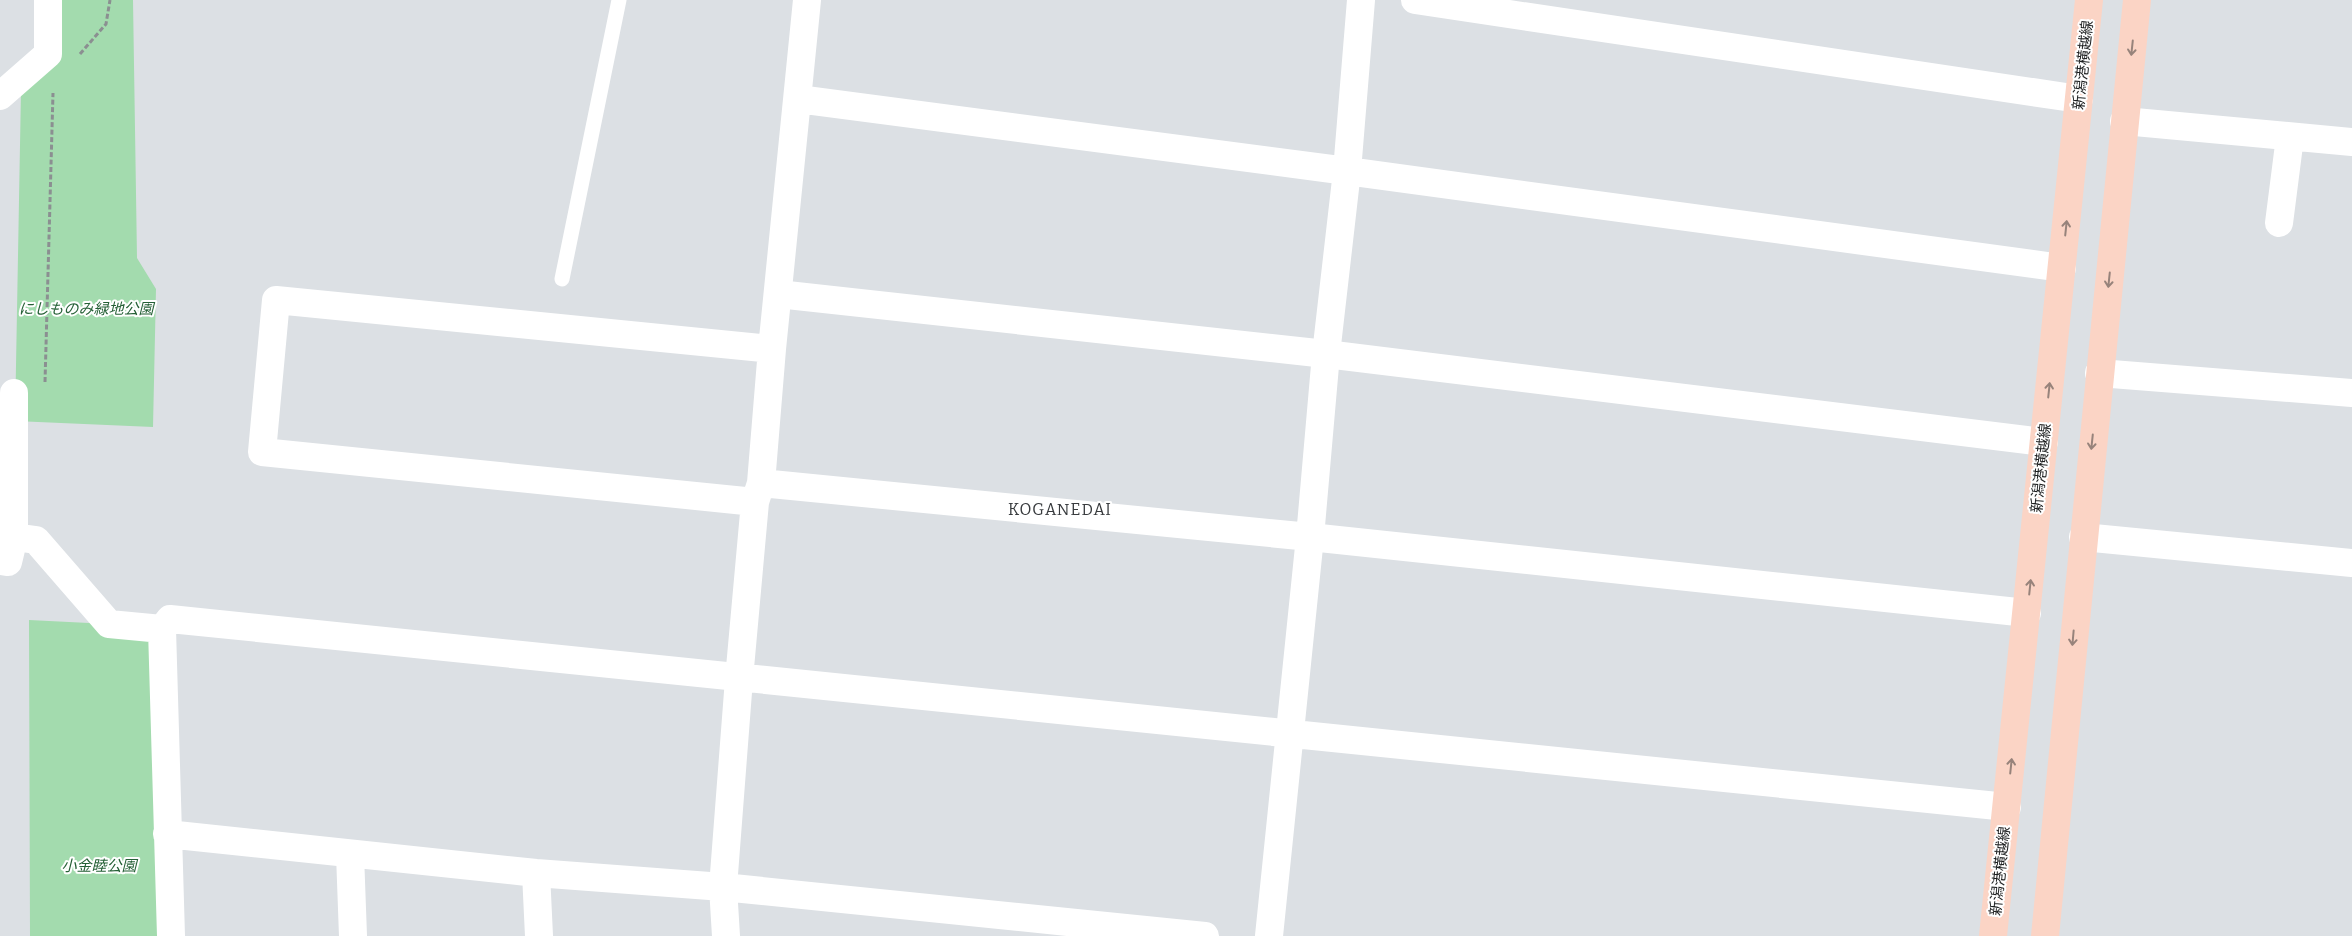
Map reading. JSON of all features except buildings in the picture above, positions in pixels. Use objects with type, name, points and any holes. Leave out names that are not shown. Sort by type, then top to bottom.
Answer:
[{"type":"main road","name":"新潟港横越線","points":[[1993,936],[2090,0]]},
{"type":"main road","points":[[2045,936],[2137,0]]},
{"type":"street","points":[[0,96],[48,54],[48,0]]},
{"type":"street","points":[[726,936],[723,887],[739,679],[808,0]]},
{"type":"street","points":[[1270,936],[1310,537],[1326,354],[1347,171],[1362,0]]},
{"type":"street","points":[[1414,0],[2079,99]]},
{"type":"street","points":[[798,99],[2062,268]]},
{"type":"street","points":[[2124,121],[2352,142]]},
{"type":"street","points":[[2279,223],[2290,136]]},
{"type":"street","points":[[778,294],[1326,354],[2044,442]]},
{"type":"street","points":[[772,349],[276,300],[262,452],[1310,537],[2027,613]]},
{"type":"street","points":[[2099,373],[2352,393]]},
{"type":"street","points":[[0,561],[8,562],[14,536],[14,393]]},
{"type":"street","points":[[14,536],[36,540],[109,624],[162,629]]},
{"type":"street","points":[[2083,538],[2352,563]]},
{"type":"street","points":[[171,936],[162,629],[170,620],[739,679],[1290,732],[2007,807]]},
{"type":"street","points":[[167,834],[536,873],[723,887],[1205,936]]},
{"type":"street","points":[[350,854],[353,936]]},
{"type":"street","points":[[536,873],[539,936]]},
{"type":"lane","points":[[562,279],[618,0]]},
{"type":"path","points":[[77,58],[106,24],[110,0]]},
{"type":"path","points":[[14,393],[45,395],[54,85]]},
{"type":"green space","name":"にしものみ緑地公園","points":[[48,0],[133,0],[137,258],[156,289],[153,427],[15,421],[21,90],[48,54]]},
{"type":"green space","name":"小金睦公園","points":[[29,620],[162,629],[171,936],[30,936]]},
{"type":"district","name":"KOGANEDAI","points":[[1060,509]]}]
